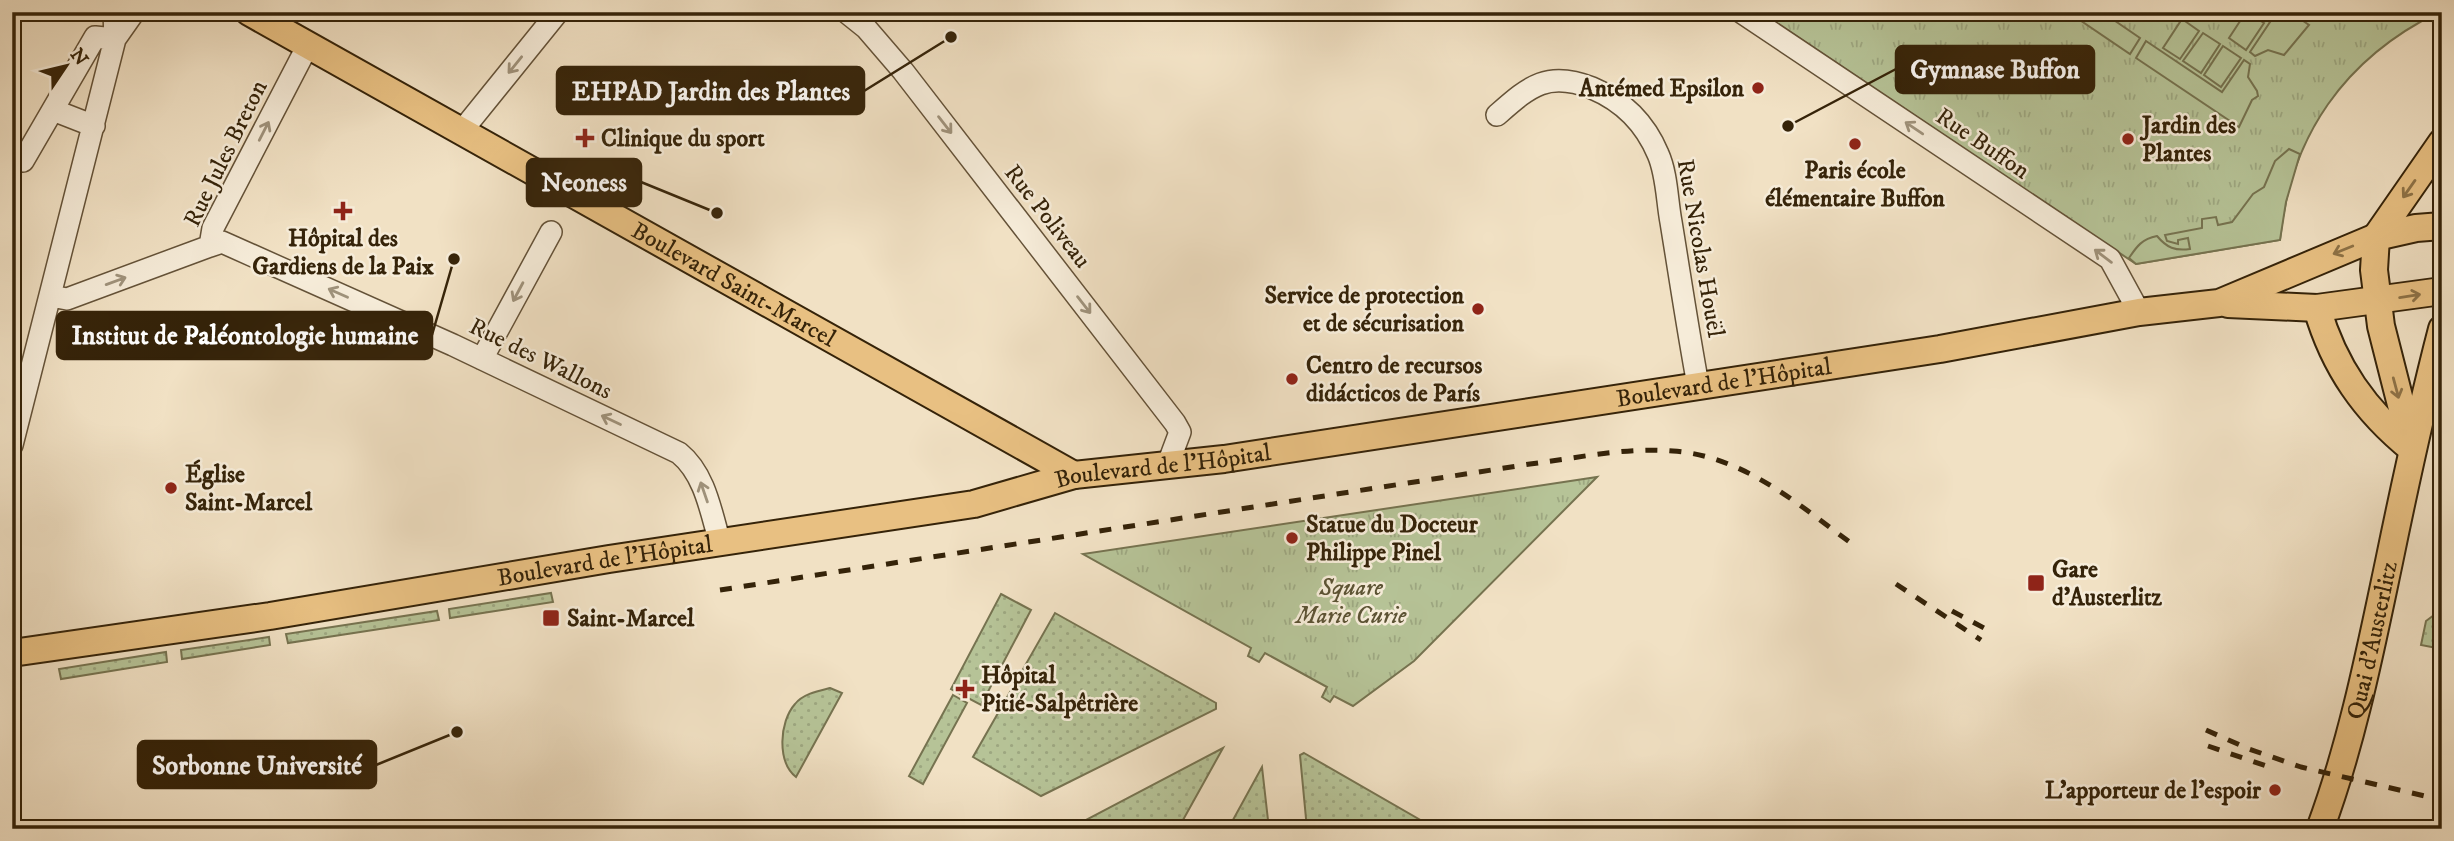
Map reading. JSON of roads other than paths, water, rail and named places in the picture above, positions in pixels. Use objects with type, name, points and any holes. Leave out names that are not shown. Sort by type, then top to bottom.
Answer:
[{"type":"main road","name":"Boulevard Saint-Marcel","points":[[248,12],[1074,475]]},
{"type":"main road","points":[[2412,449],[2383,336],[2374,271],[2376,237],[2442,142]]},
{"type":"main road","name":"Boulevard de l'Hôpital","points":[[12,653],[270,616],[609,559],[974,504],[1074,475],[1224,458],[1940,349],[2139,312],[2219,303],[2376,237],[2416,228],[2442,226]]},
{"type":"main road","points":[[2219,303],[2318,308],[2442,291]]},
{"type":"main road","points":[[2318,308],[2329,345],[2350,384],[2382,423],[2412,449]]},
{"type":"main road","name":"Quai d'Austerlitz","points":[[2320,829],[2332,796],[2372,648],[2412,449],[2442,329]]},
{"type":"street","points":[[12,445],[115,39],[114,12]]},
{"type":"street","points":[[115,39],[134,12]]},
{"type":"street","points":[[461,132],[558,12]]},
{"type":"street","name":"Rue Poliveau","points":[[846,12],[866,28],[903,71],[1175,423],[1180,432],[1168,464]]},
{"type":"street","name":"Rue Buffon","points":[[1741,12],[2109,259],[2139,312]]},
{"type":"street","points":[[23,161],[95,37],[115,39]]},
{"type":"street","name":"Rue Jules Breton","points":[[51,296],[67,299],[210,246],[214,228],[308,45]]},
{"type":"street","name":"Rue Nicolas Houël","points":[[1497,115],[1527,88],[1554,80],[1602,92],[1616,100],[1637,120],[1659,157],[1698,386]]},
{"type":"street","points":[[52,110],[94,126]]},
{"type":"street","points":[[482,359],[551,232]]},
{"type":"street","name":"Rue des Wallons","points":[[210,246],[222,242],[482,359],[679,453],[690,462],[698,475],[720,543]]},
{"type":"railway","points":[[720,590],[1530,464],[1637,450],[1673,451],[1724,462],[1770,485],[1855,546]]},
{"type":"railway","points":[[1896,584],[1981,640]]},
{"type":"railway","points":[[1952,611],[1986,629]]},
{"type":"railway","points":[[2206,730],[2301,767],[2442,800]]},
{"type":"railway","points":[[2208,746],[2275,769]]},
{"type":"place","name":"EHPAD Jardin des Plantes","points":[[951,37]]},
{"type":"place","name":"Antémed Epsilon","points":[[1758,88]]},
{"type":"place","name":"Gymnase Buffon","points":[[1788,126]]},
{"type":"place","name":"Clinique du sport","points":[[585,138]]},
{"type":"place","name":"Jardin des Plantes","points":[[2128,139]]},
{"type":"place","name":"Paris école élémentaire Buffon","points":[[1855,144]]},
{"type":"place","name":"Hôpital des Gardiens de la Paix","points":[[343,211]]},
{"type":"place","name":"Neoness","points":[[717,213]]},
{"type":"place","name":"Institut de Paléontologie humaine","points":[[454,259]]},
{"type":"place","name":"Service de protection et de sécurisation","points":[[1478,309]]},
{"type":"place","name":"Centro de recursos didácticos de París","points":[[1292,379]]},
{"type":"place","name":"Église Saint-Marcel","points":[[171,488]]},
{"type":"place","name":"Statue du Docteur Philippe Pinel","points":[[1292,538]]},
{"type":"place","name":"Gare d'Austerlitz","points":[[2036,583]]},
{"type":"place","name":"Saint-Marcel","points":[[551,618]]},
{"type":"place","name":"Hôpital Pitié-Salpêtrière","points":[[965,689]]},
{"type":"place","name":"Sorbonne Université","points":[[457,732]]},
{"type":"place","name":"L'apporteur de l'espoir","points":[[2275,790]]},
{"type":"park label","name":"Square Marie Curie","points":[[1351,601]]}]
